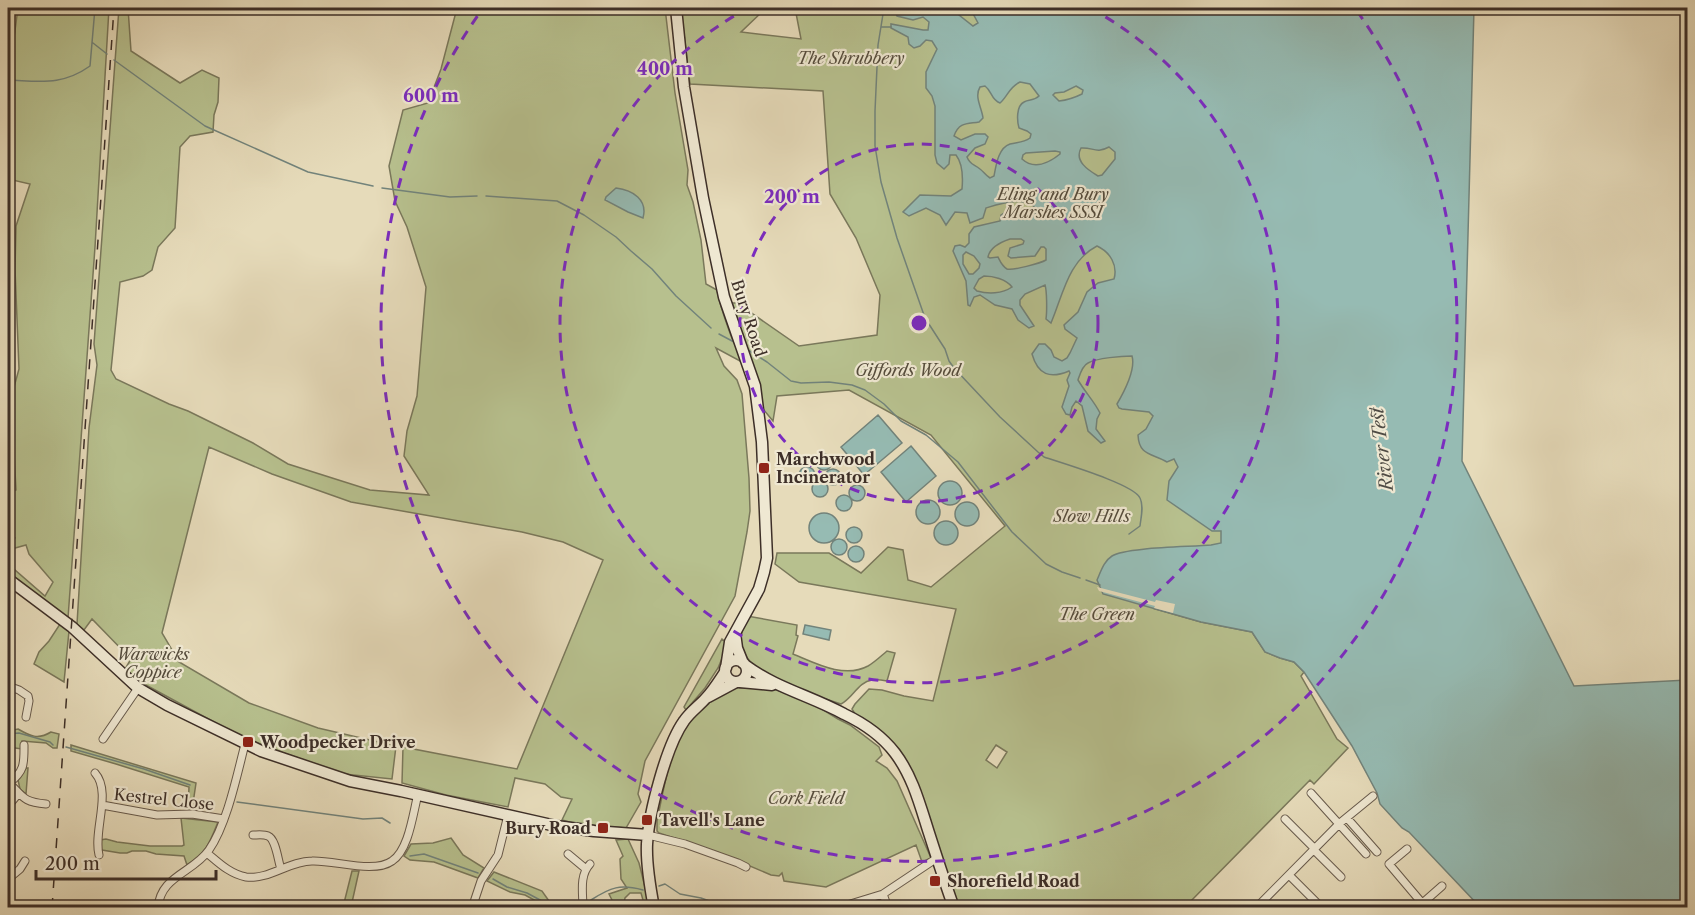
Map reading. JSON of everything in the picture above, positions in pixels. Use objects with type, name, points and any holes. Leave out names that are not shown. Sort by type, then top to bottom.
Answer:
[{"type":"street","name":"Bury Road","points":[[676,8],[684,87],[703,198],[724,297],[754,386],[762,442],[766,558],[764,572],[755,599],[730,642],[725,670]]},
{"type":"street","points":[[9,584],[77,632],[138,688],[166,705],[261,751],[350,781],[575,829],[648,835],[685,844],[746,867]]},
{"type":"street","points":[[708,697],[747,675],[737,648],[735,633]]},
{"type":"street","points":[[654,908],[648,862],[648,835],[657,790],[675,738],[685,719],[708,697],[732,661],[739,661],[778,686],[860,722],[880,736],[894,751],[914,786],[954,908]]},
{"type":"street","points":[[725,670],[728,679],[778,686]]},
{"type":"street","points":[[8,686],[28,696],[26,717]]},
{"type":"street","points":[[103,739],[138,688]]},
{"type":"street","points":[[158,908],[161,892],[167,884],[194,866],[214,842],[224,819],[245,744]]},
{"type":"street","points":[[24,745],[22,769],[8,782],[18,794],[33,803],[46,804]]},
{"type":"street","points":[[95,774],[100,782],[102,805],[96,845],[99,855]]},
{"type":"street","points":[[1311,793],[1366,854]]},
{"type":"street","points":[[8,806],[18,794]]},
{"type":"street","points":[[207,853],[240,876],[258,877],[302,862],[312,861],[334,861],[374,867],[388,864],[397,858],[404,846],[417,794]]},
{"type":"street","points":[[1256,908],[1340,824],[1373,796]]},
{"type":"street","name":"Kestrel Close","points":[[102,805],[157,815],[192,814],[224,819]]},
{"type":"street","points":[[471,908],[479,886],[498,855],[508,815]]},
{"type":"street","points":[[1347,818],[1377,852]]},
{"type":"street","points":[[1285,819],[1341,877]]},
{"type":"street","points":[[253,835],[271,837],[281,869]]},
{"type":"street","points":[[1407,849],[1389,864],[1419,905],[1442,886]]},
{"type":"street","points":[[568,854],[588,866],[582,883],[583,905],[574,902]]},
{"type":"street","points":[[842,908],[847,904],[883,894],[937,858]]},
{"type":"street","points":[[8,879],[20,869],[25,861]]},
{"type":"street","points":[[1289,875],[1322,908]]},
{"type":"street","points":[[883,894],[890,908]]},
{"type":"green space","points":[[8,8],[16,8],[8,67]]},
{"type":"green space","points":[[18,8],[109,8],[95,247],[68,618],[8,574],[8,564],[45,596],[53,582],[29,554],[26,545],[8,550],[8,542],[15,538],[8,532],[8,493],[16,490],[11,398],[19,369],[15,269],[16,226],[30,184],[8,179],[8,71]]},
{"type":"green space","name":"Warwicks Coppice","points":[[119,8],[128,8],[131,51],[180,83],[202,70],[219,78],[213,132],[190,136],[180,147],[175,228],[158,247],[152,270],[143,276],[120,282],[111,370],[116,379],[253,443],[288,464],[370,490],[429,495],[404,456],[407,431],[417,396],[426,287],[407,227],[395,201],[389,166],[403,110],[428,103],[441,69],[457,8],[665,8],[675,93],[688,170],[687,185],[701,240],[706,284],[717,290],[724,317],[740,357],[740,361],[716,348],[724,366],[737,380],[742,394],[750,511],[735,596],[645,761],[638,794],[641,802],[626,828],[577,824],[562,820],[572,799],[561,797],[545,784],[515,778],[508,807],[446,795],[402,783],[403,747],[517,769],[603,560],[563,542],[522,532],[351,502],[272,474],[209,447],[162,633],[179,662],[249,703],[318,728],[396,746],[392,779],[344,774],[236,734],[144,684],[125,669],[131,659],[92,619],[84,630],[77,624],[89,428],[97,365],[94,344]]},
{"type":"green space","points":[[681,8],[727,8],[729,11],[761,8],[764,10],[741,32],[801,39],[795,8],[1198,8],[1259,533],[1155,609],[1201,622],[1252,632],[1265,652],[1294,662],[1304,672],[1301,676],[1337,739],[1348,748],[1314,784],[1310,780],[1185,907],[957,907],[914,776],[852,709],[869,689],[933,701],[956,609],[799,582],[775,564],[777,553],[829,553],[861,573],[888,547],[903,550],[908,580],[931,587],[1005,526],[931,435],[849,390],[777,396],[773,421],[763,409],[748,350],[732,303],[737,303],[799,346],[877,335],[880,295],[856,238],[830,194],[823,91],[690,84]],"holes":[[[996,745],[1007,752],[997,768],[986,760]]]},
{"type":"green space","points":[[747,616],[797,625],[796,635],[798,636],[793,654],[830,668],[859,670],[887,651],[895,653],[887,681],[867,681],[841,704],[780,682],[765,674],[744,653],[741,639]]},
{"type":"green space","points":[[60,624],[69,631],[64,682],[34,664],[39,652]]},
{"type":"green space","points":[[722,639],[728,644],[718,668],[686,710],[684,707]]},
{"type":"green space","name":"Cork Field","points":[[734,688],[768,688],[812,703],[850,725],[879,747],[882,755],[876,761],[887,768],[897,781],[931,858],[922,862],[916,845],[826,887],[784,881],[782,873],[779,876],[771,875],[717,852],[659,833],[657,821],[671,760],[686,726],[698,711]]},
{"type":"green space","points":[[18,729],[34,736],[42,736],[51,732],[59,734],[57,748],[46,743],[22,741],[22,749],[8,747],[8,731]]},
{"type":"green space","points":[[71,745],[196,783],[192,810],[188,810],[189,787],[71,751]]},
{"type":"green space","points":[[28,768],[26,794],[20,789],[18,780]]},
{"type":"green space","points":[[181,818],[218,822],[207,846],[187,865],[184,856],[146,851],[120,853],[102,850],[100,847],[100,840],[106,839],[150,846],[182,846],[184,845]]},
{"type":"green space","points":[[451,838],[463,855],[484,868],[478,878],[434,862],[410,860],[404,856],[411,844],[433,843]]},
{"type":"green space","points":[[628,839],[639,863],[650,907],[645,907],[641,893],[630,893],[625,898],[623,907],[613,907],[614,904],[609,894],[627,888],[621,879],[620,859],[623,856],[616,840]]},
{"type":"green space","points":[[352,871],[359,871],[351,907],[343,907]]},
{"type":"green space","points":[[494,872],[542,891],[549,901],[569,907],[547,907],[525,895],[510,892],[487,881]]},
{"type":"water","name":"River Test","points":[[906,8],[950,8],[973,26],[978,23],[970,8],[1474,8],[1462,461],[1574,686],[1687,680],[1687,907],[1480,907],[1380,804],[1377,793],[1352,746],[1304,672],[1294,662],[1265,652],[1252,632],[1201,622],[1103,594],[1097,580],[1105,563],[1112,556],[1144,549],[1221,543],[1221,531],[1212,531],[1167,500],[1169,481],[1178,467],[1174,459],[1167,462],[1147,453],[1139,442],[1138,435],[1146,429],[1153,416],[1149,412],[1119,408],[1117,404],[1131,374],[1132,356],[1092,361],[1084,366],[1078,380],[1100,413],[1096,429],[1105,441],[1101,443],[1088,431],[1082,406],[1076,401],[1070,415],[1066,414],[1062,407],[1069,386],[1067,380],[1069,371],[1051,375],[1041,371],[1032,354],[1039,344],[1045,344],[1054,357],[1062,361],[1067,358],[1077,338],[1065,329],[1064,325],[1078,312],[1087,292],[1098,283],[1114,279],[1114,264],[1106,252],[1097,246],[1079,260],[1068,280],[1051,323],[1046,319],[1045,285],[1025,294],[1020,300],[1020,305],[1034,326],[1029,328],[1018,320],[1012,309],[995,305],[980,295],[974,297],[970,306],[968,305],[966,281],[953,251],[955,246],[965,247],[969,243],[969,234],[974,227],[1000,221],[1001,215],[1006,212],[1039,213],[1035,207],[1022,202],[1000,204],[986,208],[983,218],[970,223],[967,213],[955,212],[946,225],[940,215],[926,208],[909,216],[903,212],[920,195],[951,196],[962,189],[962,176],[956,155],[950,155],[949,164],[944,169],[937,163],[935,155],[935,106],[926,88],[926,72],[937,49],[932,41],[926,40],[914,48],[909,44],[908,37],[891,28],[891,24],[928,30],[929,22],[923,17],[913,20],[897,16],[896,13]],"holes":[[[1020,82],[1030,84],[1039,96],[1024,102],[1018,110],[1019,128],[1031,134],[1030,138],[1023,142],[1010,144],[1003,149],[998,158],[994,176],[990,178],[967,157],[975,148],[985,144],[988,137],[985,134],[975,134],[961,140],[954,136],[961,126],[979,122],[983,118],[978,99],[980,87],[985,86],[1000,103],[1013,86]],[[1076,86],[1083,90],[1082,94],[1062,101],[1053,95]],[[1109,147],[1115,152],[1115,159],[1102,175],[1098,176],[1083,165],[1079,153],[1081,148],[1101,150]],[[1060,152],[1051,160],[1036,165],[1022,159],[1026,153]],[[1010,239],[1024,241],[1023,244],[1010,248],[1008,256],[1011,258],[1035,256],[1041,247],[1044,247],[1046,260],[1007,269],[998,257],[988,257],[993,248]],[[966,252],[974,256],[980,264],[973,274],[969,274],[963,264],[963,255]],[[984,276],[999,278],[1012,287],[990,293],[977,291],[974,288],[979,279]]]},
{"type":"water","points":[[616,188],[638,197],[643,206],[643,218],[605,200]]},
{"type":"water","points":[[878,415],[902,443],[864,475],[841,447]]},
{"type":"water","points":[[911,446],[936,476],[906,502],[881,472]]},
{"type":"water","points":[[824,454],[830,456],[832,462],[830,468],[824,470],[818,468],[816,462],[818,456]]},
{"type":"water","points":[[807,467],[813,469],[815,475],[813,481],[807,483],[801,481],[799,475],[801,469]]},
{"type":"water","points":[[833,469],[839,471],[841,477],[839,483],[833,485],[827,483],[825,477],[827,471]]},
{"type":"water","points":[[820,481],[826,483],[828,489],[826,495],[820,497],[814,495],[812,489],[814,483]]},
{"type":"water","points":[[950,481],[959,484],[962,493],[959,502],[950,505],[941,502],[938,493],[941,484]]},
{"type":"water","points":[[857,485],[863,487],[865,493],[863,499],[857,501],[851,499],[849,493],[851,487]]},
{"type":"water","points":[[844,495],[850,497],[852,503],[850,509],[844,511],[838,509],[836,503],[838,497]]},
{"type":"water","points":[[928,500],[937,503],[940,512],[937,521],[928,524],[919,521],[916,512],[919,503]]},
{"type":"water","points":[[967,502],[972,503],[978,509],[978,519],[972,525],[967,526],[962,525],[956,519],[955,514],[956,509],[962,503]]},
{"type":"water","points":[[824,513],[830,514],[838,522],[838,534],[830,542],[824,543],[818,542],[810,534],[809,528],[810,522],[818,514]]},
{"type":"water","points":[[946,521],[955,524],[958,533],[955,542],[946,545],[937,542],[934,533],[937,524]]},
{"type":"water","points":[[854,527],[860,529],[862,535],[860,541],[854,543],[848,541],[846,535],[848,529]]},
{"type":"water","points":[[839,539],[845,541],[847,547],[845,553],[839,555],[833,553],[831,547],[833,541]]},
{"type":"water","points":[[856,546],[862,548],[864,554],[862,560],[856,562],[850,560],[848,554],[850,548]]},
{"type":"water","points":[[805,625],[831,630],[829,640],[803,634]]},
{"type":"pier","points":[[1097,587],[1155,602],[1156,600],[1175,604],[1173,613],[1099,591]]},
{"type":"waterway","points":[[8,80],[50,81],[70,77],[90,66],[95,8]]},
{"type":"waterway","points":[[884,8],[878,45],[875,146],[881,182],[897,238],[925,318],[954,368],[1000,417],[1044,457],[1111,480],[1135,492],[1140,498],[1142,512],[1140,526],[1129,534]]},
{"type":"waterway","points":[[881,27],[891,27]]},
{"type":"waterway","points":[[93,43],[107,54]]},
{"type":"waterway","points":[[114,60],[205,126],[308,172],[373,186]]},
{"type":"waterway","points":[[382,188],[450,197],[477,196]]},
{"type":"waterway","points":[[486,196],[557,201],[584,215],[616,237],[652,269],[676,296],[711,328]]},
{"type":"waterway","points":[[719,334],[734,342]]},
{"type":"waterway","points":[[748,350],[791,381],[829,382],[852,385],[865,390],[901,421],[926,435],[958,462],[1012,532],[1046,564],[1080,578]]},
{"type":"waterway","points":[[1086,580],[1100,585]]},
{"type":"waterway","points":[[8,734],[19,733],[50,742],[53,745]]},
{"type":"waterway","points":[[66,747],[144,769],[190,785]]},
{"type":"waterway","points":[[237,802],[363,819],[382,818],[390,823]]},
{"type":"waterway","points":[[410,856],[424,854],[478,873]]},
{"type":"waterway","points":[[493,879],[555,908]]},
{"type":"waterway","points":[[659,886],[665,884],[680,894],[701,898],[729,908]]},
{"type":"waterway","points":[[591,900],[616,888],[628,887],[643,890]]},
{"type":"railway","points":[[52,908],[114,8]]},
{"type":"place","name":"Marchwood Incinerator","points":[[764,468]]},
{"type":"place","name":"Woodpecker Drive","points":[[248,742]]},
{"type":"place","name":"Tavell's Lane","points":[[647,820]]},
{"type":"place","name":"Bury Road","points":[[603,828]]},
{"type":"place","name":"Shorefield Road","points":[[935,881]]},
{"type":"park label","name":"The Shrubbery","points":[[851,58]]},
{"type":"park label","name":"Eling and Bury Marshes SSSI","points":[[1053,203]]},
{"type":"park label","name":"Giffords Wood","points":[[908,370]]},
{"type":"park label","name":"Slow Hills","points":[[1092,516]]},
{"type":"park label","name":"The Green","points":[[1097,614]]}]
